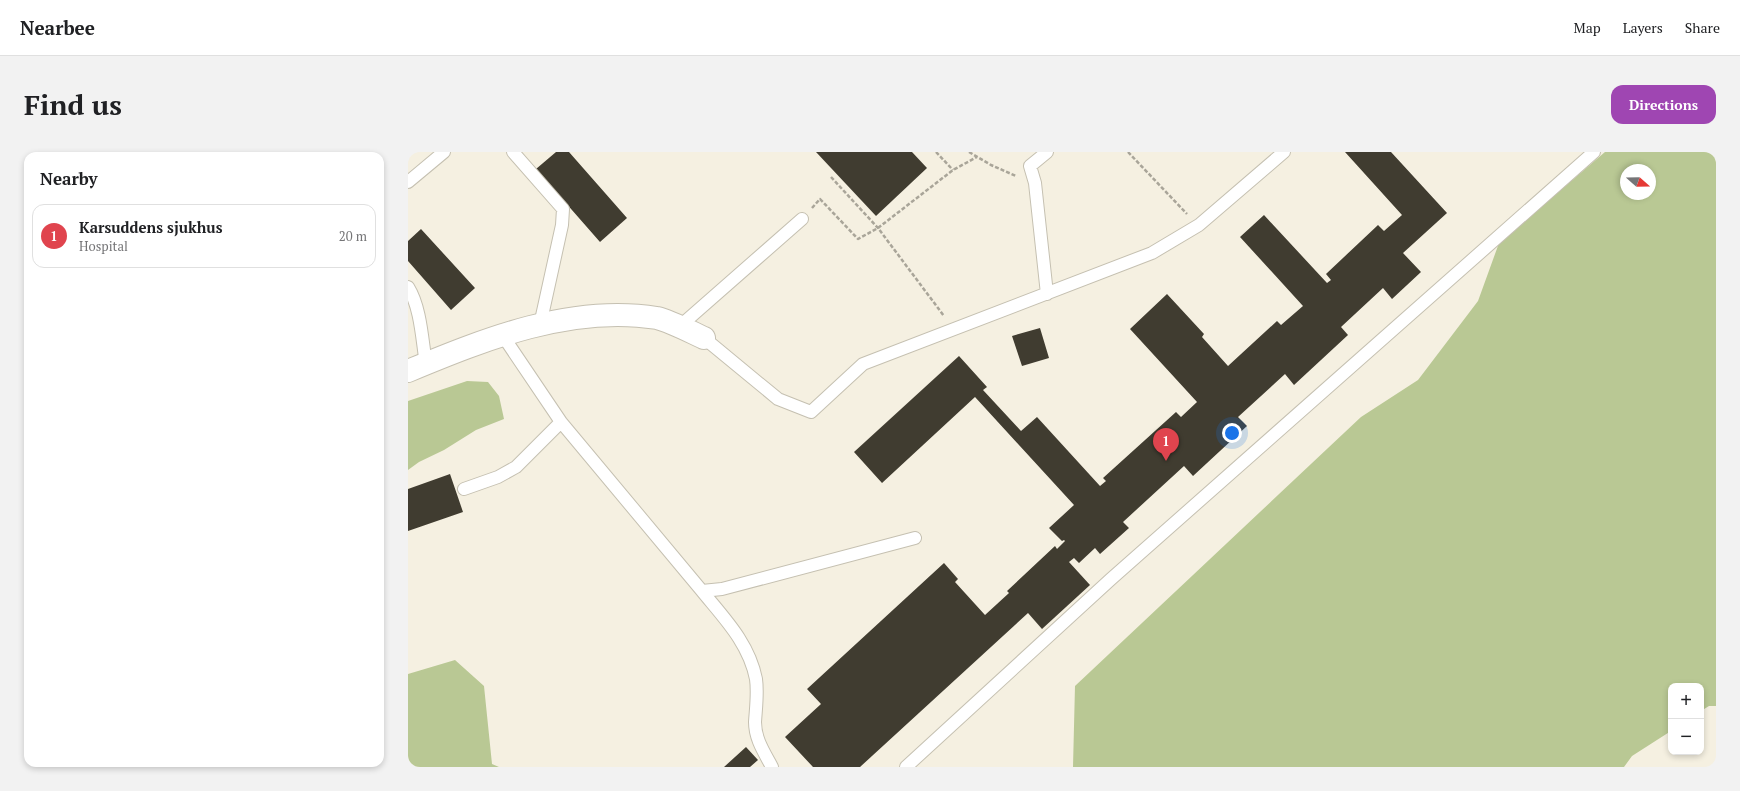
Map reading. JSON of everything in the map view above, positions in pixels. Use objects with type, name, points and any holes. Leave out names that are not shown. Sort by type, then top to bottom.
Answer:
[{"type":"street","points":[[417,368],[503,336],[540,325],[557,321],[611,314],[658,318],[704,338]]},
{"type":"lane","points":[[408,182],[444,152]]},
{"type":"lane","points":[[513,152],[563,209],[562,225],[540,325]]},
{"type":"lane","points":[[1046,152],[1030,166],[1035,183],[1047,294]]},
{"type":"lane","points":[[704,338],[778,399],[811,412],[863,364],[1152,253],[1199,225],[1284,152]]},
{"type":"lane","points":[[906,767],[1111,579],[1594,152]]},
{"type":"lane","points":[[678,327],[802,219]]},
{"type":"lane","points":[[408,287],[412,294],[418,316],[417,368]]},
{"type":"lane","points":[[503,336],[561,422],[702,591],[740,639],[750,659],[756,680],[757,701],[755,722],[758,742],[772,767]]},
{"type":"lane","points":[[464,489],[498,477],[516,467],[561,422]]},
{"type":"lane","points":[[702,591],[722,589],[915,538]]},
{"type":"path","points":[[936,152],[953,170]]},
{"type":"path","points":[[969,152],[1008,173],[1035,183]]},
{"type":"path","points":[[1128,152],[1199,225]]},
{"type":"path","points":[[802,219],[820,199],[858,239],[878,228],[953,170],[977,157]]},
{"type":"path","points":[[831,177],[878,228],[954,329]]},
{"type":"green space","points":[[1605,152],[1716,152],[1716,706],[1709,706],[1704,709],[1704,683],[1668,683],[1668,733],[1632,756],[1624,767],[1073,767],[1075,686],[1361,417],[1418,380],[1478,301],[1499,243]]},
{"type":"green space","points":[[467,381],[488,382],[499,396],[504,419],[476,430],[444,450],[419,462],[408,470],[408,401]]},
{"type":"green space","points":[[455,660],[484,686],[492,764],[499,767],[408,767],[408,674]]},
{"type":"building","points":[[556,152],[569,152],[627,218],[600,242],[536,169]]},
{"type":"building","points":[[816,152],[912,152],[927,168],[876,216]]},
{"type":"building","points":[[1345,152],[1391,152],[1447,213],[1403,253],[1421,272],[1392,299],[1383,288],[1341,327],[1348,335],[1294,385],[1285,374],[1238,417],[1247,426],[1193,476],[1184,466],[1123,522],[1129,528],[1100,554],[1095,548],[1079,563],[1074,558],[1069,562],[1090,585],[1042,629],[1028,613],[860,767],[813,767],[785,737],[821,704],[807,689],[944,563],[958,579],[955,582],[985,615],[1009,593],[1007,591],[1055,546],[1057,549],[1065,541],[1062,541],[1049,528],[1074,505],[975,397],[882,483],[854,452],[959,356],[987,387],[983,390],[1021,431],[1037,417],[1100,486],[1106,481],[1103,478],[1176,412],[1181,417],[1197,402],[1130,329],[1167,294],[1204,334],[1202,337],[1228,366],[1277,321],[1281,325],[1303,306],[1240,237],[1264,215],[1327,283],[1331,280],[1326,274],[1378,225],[1384,231],[1402,215]]},
{"type":"building","points":[[421,229],[475,288],[451,310],[408,261],[408,241]]},
{"type":"building","points":[[1040,328],[1049,358],[1022,366],[1012,336]]},
{"type":"building","points":[[450,474],[463,512],[408,531],[408,489]]},
{"type":"building","points":[[746,747],[758,760],[750,767],[724,767]]},
{"type":"place","name":"Karsuddens sjukhus","points":[[1166,461]]}]
